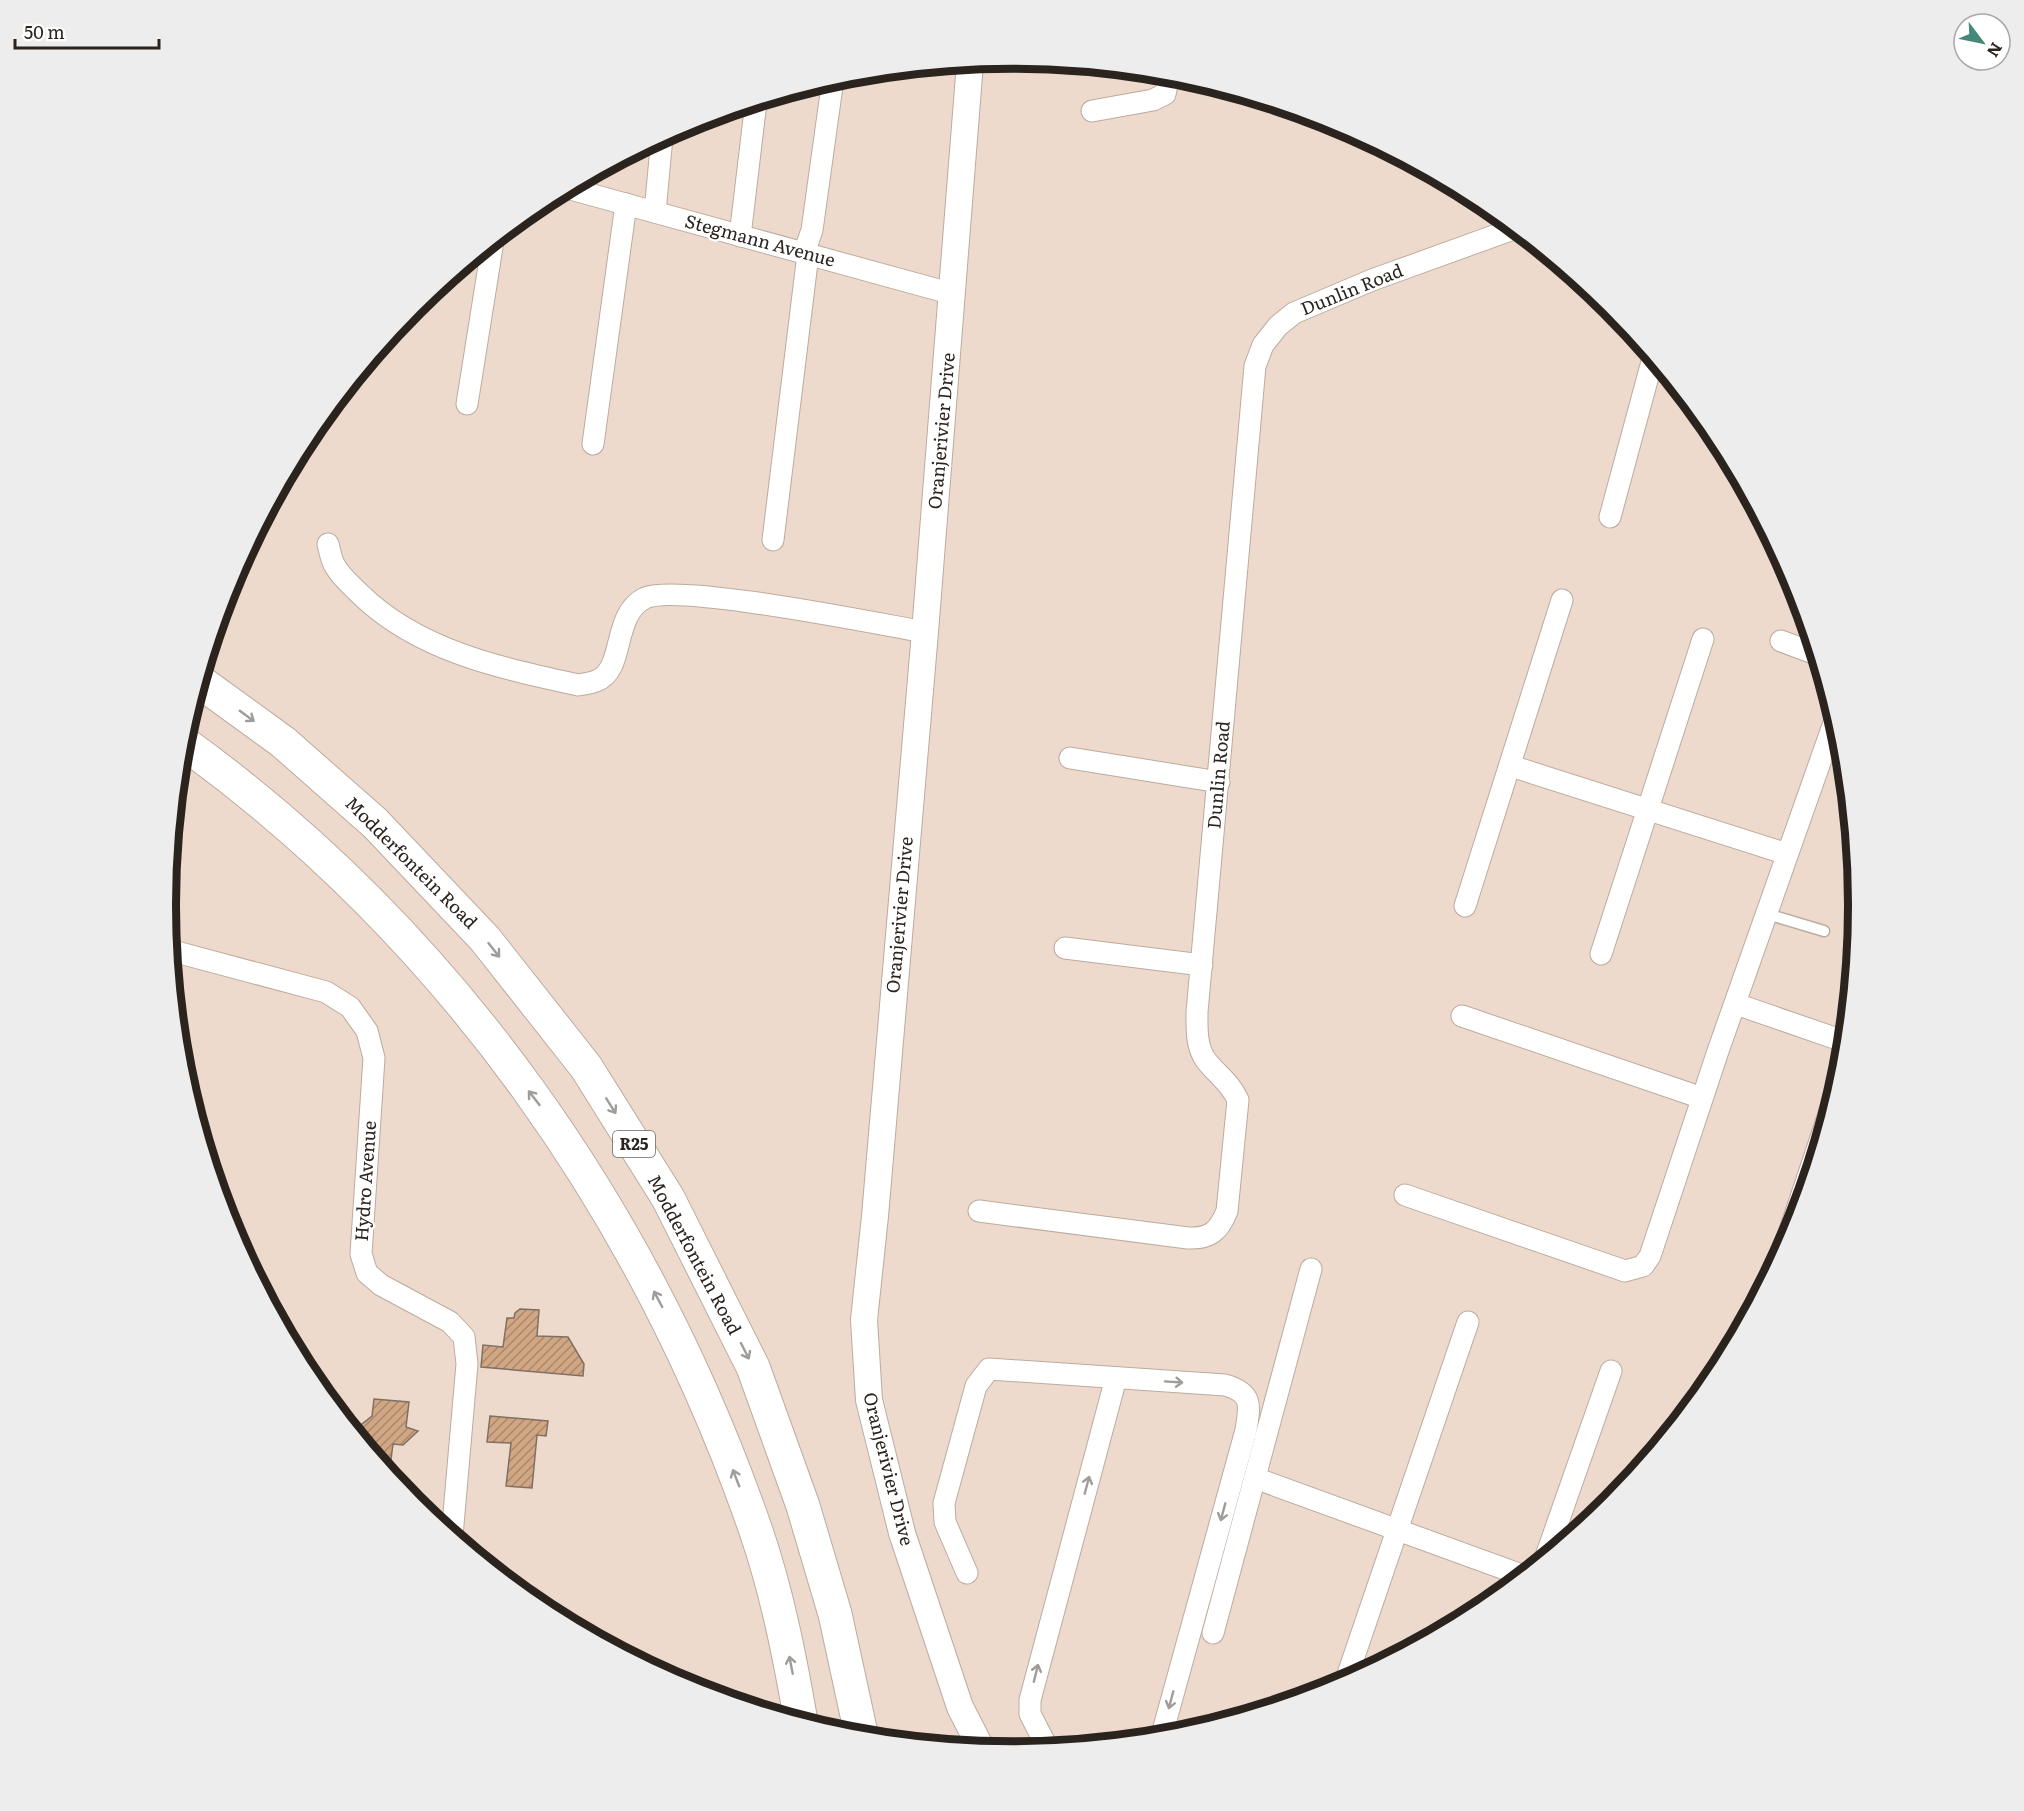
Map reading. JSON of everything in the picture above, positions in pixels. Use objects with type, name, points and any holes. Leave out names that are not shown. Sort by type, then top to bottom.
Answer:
[{"type":"main road","name":"Modderfontein Road","points":[[205,685],[283,742],[375,823],[485,939],[586,1068],[668,1198],[753,1368],[803,1506],[835,1614],[860,1728]]},
{"type":"main road","points":[[191,748],[245,787],[337,868],[447,984],[548,1116],[603,1198],[663,1308],[717,1426],[757,1533],[788,1650],[800,1714]]},
{"type":"street","name":"Oranjerivier Drive","points":[[969,71],[925,632],[864,1320],[869,1400],[881,1456],[902,1533],[960,1707],[977,1741]]},
{"type":"street","points":[[1092,111],[1153,100],[1165,94],[1167,84]]},
{"type":"street","points":[[773,540],[806,254],[812,230],[831,89]]},
{"type":"street","points":[[740,236],[755,110]]},
{"type":"street","points":[[655,212],[661,147]]},
{"type":"street","name":"Stegmann Avenue","points":[[578,191],[953,294]]},
{"type":"street","points":[[593,444],[626,204]]},
{"type":"street","name":"Dunlin Road","points":[[979,1211],[1188,1238],[1201,1238],[1215,1233],[1227,1210],[1238,1100],[1232,1086],[1205,1059],[1197,1038],[1230,628],[1255,366],[1263,345],[1278,326],[1294,313],[1372,279],[1506,231]]},
{"type":"street","points":[[467,404],[491,252]]},
{"type":"street","points":[[1610,517],[1651,366]]},
{"type":"street","points":[[328,544],[335,566],[346,579],[372,605],[410,633],[440,648],[578,685],[598,681],[611,669],[621,630],[630,612],[645,599],[663,594],[749,603],[925,632]]},
{"type":"street","points":[[1465,906],[1562,600]]},
{"type":"street","points":[[1601,954],[1703,639]]},
{"type":"street","points":[[1781,641],[1808,651]]},
{"type":"street","points":[[1405,1195],[1625,1271],[1643,1266],[1650,1256],[1702,1098],[1830,734]]},
{"type":"street","points":[[1070,758],[1219,782]]},
{"type":"street","points":[[1511,766],[1787,854]]},
{"type":"street","points":[[1065,948],[1202,965]]},
{"type":"street","name":"Hydro Avenue","points":[[177,952],[326,992],[350,1007],[367,1030],[374,1058],[362,1254],[367,1273],[381,1285],[450,1322],[464,1337],[467,1364],[453,1527]]},
{"type":"street","points":[[1736,1004],[1837,1039]]},
{"type":"street","points":[[1462,1016],[1702,1098]]},
{"type":"street","points":[[1213,1633],[1311,1269]]},
{"type":"street","points":[[1349,1670],[1468,1322]]},
{"type":"street","points":[[967,1573],[945,1522],[944,1503],[976,1386],[989,1369],[998,1367],[1225,1385],[1238,1389],[1246,1396],[1250,1409],[1164,1728]]},
{"type":"street","points":[[1550,1546],[1611,1371]]},
{"type":"street","points":[[1044,1741],[1030,1714],[1030,1700],[1116,1378]]},
{"type":"street","points":[[1255,1478],[1515,1573]]},
{"type":"lane","points":[[1767,914],[1824,931]]},
{"type":"building","points":[[520,1309],[539,1310],[537,1336],[568,1337],[584,1364],[583,1376],[481,1367],[483,1345],[503,1347],[507,1318],[514,1318],[515,1313]]},
{"type":"building","points":[[374,1399],[409,1402],[406,1427],[418,1431],[403,1445],[393,1444],[390,1465],[358,1427],[372,1416]]},
{"type":"building","points":[[490,1416],[548,1421],[546,1436],[537,1435],[532,1488],[506,1486],[511,1443],[487,1442]]}]
